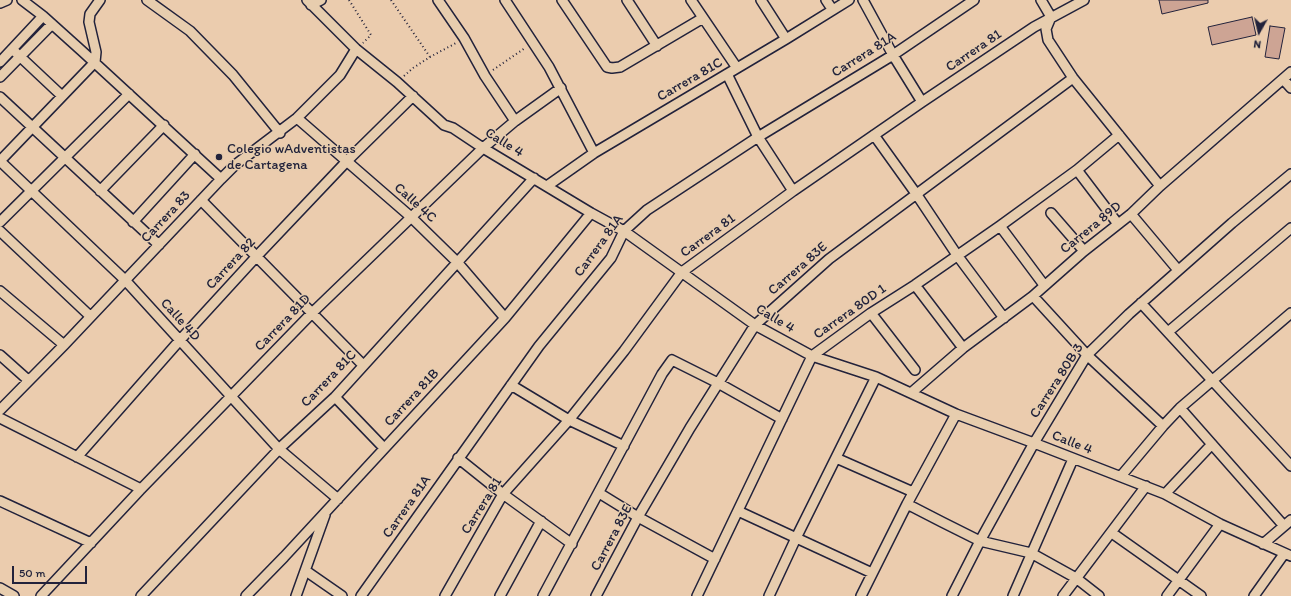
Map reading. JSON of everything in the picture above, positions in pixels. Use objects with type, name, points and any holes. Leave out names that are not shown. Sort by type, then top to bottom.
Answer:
[{"type":"street","points":[[0,3],[7,0]]},
{"type":"street","points":[[22,0],[43,16],[95,62],[221,179]]},
{"type":"street","points":[[0,161],[95,62],[96,52],[89,22],[90,14],[100,0]]},
{"type":"street","points":[[147,0],[190,31],[233,75],[280,133]]},
{"type":"street","points":[[309,2],[321,0]]},
{"type":"street","points":[[438,0],[464,38],[485,76],[515,121]]},
{"type":"street","points":[[505,0],[561,88],[594,153]]},
{"type":"street","points":[[562,0],[607,67],[612,68],[620,67],[703,18]]},
{"type":"street","points":[[627,0],[657,46]]},
{"type":"street","points":[[691,0],[737,68]]},
{"type":"street","points":[[761,0],[786,39]]},
{"type":"street","points":[[826,0],[832,10]]},
{"type":"street","name":"Carrera 81C","points":[[547,186],[594,153],[849,0]]},
{"type":"street","points":[[863,0],[893,55],[922,102]]},
{"type":"street","name":"Carrera 81A","points":[[362,596],[458,458],[539,346],[611,258],[624,230],[647,210],[758,137],[893,55],[974,0]]},
{"type":"street","points":[[1041,0],[1051,17],[1046,29],[1048,40],[1073,78],[1160,186]]},
{"type":"street","name":"Carrera 81","points":[[445,596],[503,494],[569,420],[624,352],[682,272],[793,191],[922,102],[1034,27],[1084,0]]},
{"type":"street","name":"Calle 4","points":[[309,2],[356,49],[398,82],[444,125],[453,128],[483,148],[591,213],[624,230],[755,324],[812,356],[876,377],[956,414],[1165,494],[1220,524],[1288,555]]},
{"type":"street","points":[[0,62],[43,16]]},
{"type":"street","points":[[0,77],[52,24]]},
{"type":"street","points":[[12,49],[62,96]]},
{"type":"street","name":"Carrera 83","points":[[0,410],[235,165],[280,133],[340,75],[356,49]]},
{"type":"street","name":"Carrera 89D","points":[[911,393],[963,348],[1033,296],[1084,251],[1130,214],[1291,72]]},
{"type":"street","points":[[727,74],[758,137],[793,191]]},
{"type":"street","name":"Carrera 83E","points":[[596,596],[638,517],[755,324],[829,259],[1073,78]]},
{"type":"street","points":[[1283,79],[1291,88]]},
{"type":"street","name":"Carrera 81D","points":[[41,596],[141,489],[312,313],[483,148],[515,121],[561,88]]},
{"type":"street","points":[[0,222],[129,94]]},
{"type":"street","name":"Carrera 82","points":[[77,457],[180,340],[256,257],[347,161],[413,96]]},
{"type":"street","points":[[0,97],[159,245]]},
{"type":"street","name":"Calle 4C","points":[[297,118],[411,217],[457,262],[505,318]]},
{"type":"street","points":[[100,191],[164,125]]},
{"type":"street","points":[[874,135],[917,195],[957,255],[1004,318]]},
{"type":"street","name":"Carrera 80D 1","points":[[697,596],[812,356],[871,313],[915,285],[1000,226],[1077,170],[1119,135]]},
{"type":"street","points":[[133,222],[195,154]]},
{"type":"street","name":"Calle 4D","points":[[0,161],[125,280],[279,449],[338,499]]},
{"type":"street","points":[[1077,170],[1118,224]]},
{"type":"street","name":"Carrera 80B 3","points":[[952,596],[980,541],[1034,443],[1087,355],[1178,270],[1291,174]]},
{"type":"street","name":"Carrera 81C","points":[[141,596],[279,449],[334,397],[534,178]]},
{"type":"street","points":[[201,200],[363,364]]},
{"type":"street","name":"Carrera 81B","points":[[246,596],[505,318],[591,213]]},
{"type":"street","points":[[1051,213],[1084,251]]},
{"type":"street","points":[[1130,214],[1178,270]]},
{"type":"street","points":[[1000,226],[1044,285]]},
{"type":"street","points":[[0,231],[90,316]]},
{"type":"street","points":[[1168,332],[1289,234]]},
{"type":"street","points":[[915,285],[963,348]]},
{"type":"street","points":[[0,291],[64,345]]},
{"type":"street","points":[[1033,296],[1087,355],[1163,426]]},
{"type":"street","points":[[1141,303],[1291,466]]},
{"type":"street","points":[[871,313],[915,370]]},
{"type":"street","points":[[1121,476],[1180,408],[1289,318]]},
{"type":"street","points":[[0,355],[28,380]]},
{"type":"street","points":[[543,596],[662,374],[672,360],[718,383],[782,419]]},
{"type":"street","points":[[769,596],[796,538],[876,377]]},
{"type":"street","points":[[511,385],[569,420],[624,446]]},
{"type":"street","points":[[334,397],[384,448]]},
{"type":"street","points":[[1180,408],[1212,444],[1288,523],[1263,544]]},
{"type":"street","points":[[861,596],[913,492],[956,414]]},
{"type":"street","points":[[0,418],[141,489]]},
{"type":"street","points":[[1165,494],[1212,444]]},
{"type":"street","points":[[458,458],[503,494],[572,544]]},
{"type":"street","points":[[836,458],[913,492]]},
{"type":"street","points":[[1013,596],[1073,459]]},
{"type":"street","points":[[1063,596],[1146,486]]},
{"type":"street","points":[[599,493],[638,517],[715,559]]},
{"type":"street","points":[[0,501],[91,543]]},
{"type":"street","points":[[907,504],[980,541],[1031,553],[1076,578],[1099,596]]},
{"type":"street","points":[[296,596],[326,511]]},
{"type":"street","points":[[738,511],[872,573]]},
{"type":"street","points":[[500,596],[541,521]]},
{"type":"street","points":[[1167,596],[1220,524]]},
{"type":"street","points":[[1112,533],[1201,596]]},
{"type":"street","points":[[1254,596],[1288,555]]},
{"type":"street","points":[[306,571],[342,596]]},
{"type":"street","points":[[0,588],[14,596]]},
{"type":"path","points":[[349,0],[371,35],[356,49]]},
{"type":"path","points":[[391,0],[430,57]]},
{"type":"path","points":[[398,82],[413,68],[464,38]]},
{"type":"path","points":[[485,76],[533,42]]},
{"type":"building","points":[[1159,0],[1208,0],[1208,3],[1162,14]]},
{"type":"building","points":[[1252,17],[1256,35],[1212,45],[1208,27]]},
{"type":"building","points":[[1270,26],[1285,28],[1279,59],[1265,57]]},
{"type":"place","name":"Colegio wAdventistas de Cartagena","points":[[219,157]]}]
